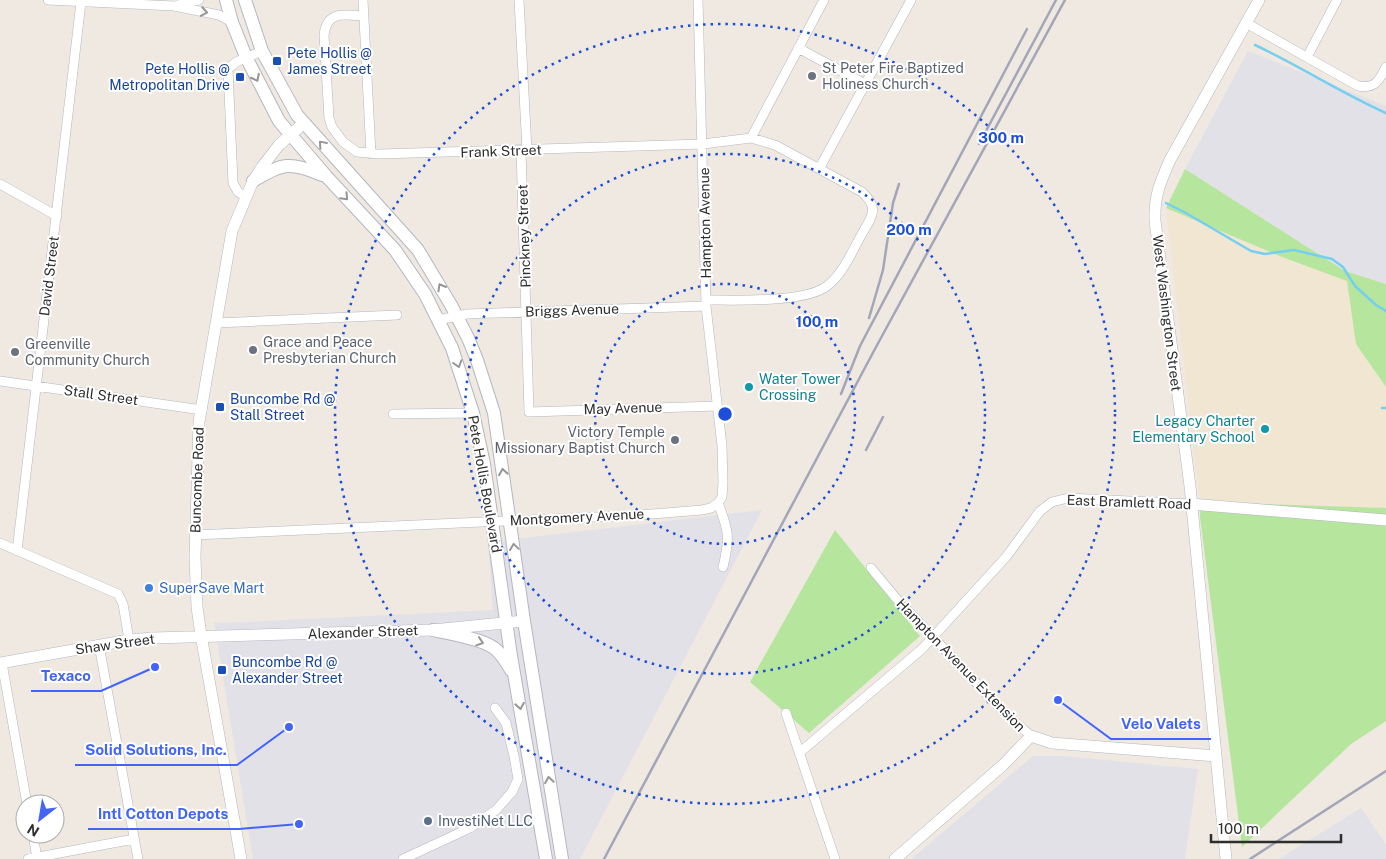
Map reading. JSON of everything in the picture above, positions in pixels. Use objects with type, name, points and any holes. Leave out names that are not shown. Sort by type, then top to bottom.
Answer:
[{"type":"main road","name":"Pete Hollis Boulevard","points":[[226,0],[232,22],[246,57],[279,121],[326,176],[395,250],[410,270],[452,348],[473,413],[484,464],[511,656],[546,859]]},
{"type":"main road","name":"Pete Hollis Boulevard","points":[[245,0],[262,51],[293,108],[304,123],[418,250],[457,315],[468,338],[494,413],[511,520],[524,621],[562,859]]},
{"type":"main road","points":[[253,181],[273,169],[291,164],[326,176]]},
{"type":"main road","points":[[433,630],[479,641],[495,648],[516,679]]},
{"type":"street","points":[[48,0],[174,6],[219,15],[232,22]]},
{"type":"street","points":[[174,6],[199,0]]},
{"type":"street","points":[[363,0],[371,154]]},
{"type":"street","name":"Pinckney Street","points":[[519,0],[529,412]]},
{"type":"street","name":"Hampton Avenue","points":[[698,0],[706,303],[722,446],[723,492],[718,503]]},
{"type":"street","points":[[751,138],[824,0]]},
{"type":"street","points":[[819,168],[911,0]]},
{"type":"street","name":"West Washington Street","points":[[1226,859],[1191,504],[1154,204],[1160,182],[1170,160],[1259,0]]},
{"type":"street","points":[[1307,57],[1337,0]]},
{"type":"street","name":"David Street","points":[[17,551],[81,2]]},
{"type":"street","name":"Frank Street","points":[[364,16],[333,16],[328,20],[324,34],[329,118],[332,127],[343,142],[358,152],[371,154],[524,151],[703,144],[751,138],[775,145],[819,168]]},
{"type":"street","points":[[1246,23],[1358,86],[1370,87],[1375,84],[1386,67]]},
{"type":"street","points":[[798,48],[865,84]]},
{"type":"street","points":[[246,197],[238,192],[233,183],[228,69],[232,64],[262,51]]},
{"type":"street","name":"Buncombe Road","points":[[241,859],[197,608],[195,534],[199,422],[232,231],[253,181],[279,145],[304,123]]},
{"type":"street","name":"Briggs Avenue","points":[[438,320],[457,315],[706,303],[809,294],[827,286],[837,276],[867,226],[874,208],[871,200],[862,192],[819,168]]},
{"type":"street","points":[[0,184],[56,216]]},
{"type":"street","points":[[217,323],[397,315]]},
{"type":"street","name":"Stall Street","points":[[0,382],[202,410]]},
{"type":"street","name":"May Avenue","points":[[529,412],[717,406]]},
{"type":"street","points":[[393,414],[473,413]]},
{"type":"street","name":"East Bramlett Road","points":[[799,753],[922,649],[1006,557],[1040,511],[1052,502],[1068,498],[1191,504],[1307,512],[1386,520]]},
{"type":"street","points":[[718,503],[728,529],[728,546],[723,567]]},
{"type":"street","name":"Montgomery Avenue","points":[[195,534],[691,512],[711,508],[718,503]]},
{"type":"street","points":[[0,544],[118,594],[123,604],[129,640]]},
{"type":"street","name":"Hampton Avenue Extension","points":[[871,568],[1011,719],[1031,736],[1003,765],[896,859]]},
{"type":"street","name":"Alexander Street","points":[[201,635],[433,630],[524,621]]},
{"type":"street","name":"Shaw Street","points":[[1,663],[129,640],[201,635]]},
{"type":"street","points":[[99,645],[138,859]]},
{"type":"street","points":[[1,663],[25,794]]},
{"type":"street","points":[[403,859],[470,828],[496,810],[512,792],[518,779],[514,756],[506,723],[495,708]]},
{"type":"street","points":[[786,713],[835,859]]},
{"type":"street","points":[[1031,736],[1052,742],[1216,756]]},
{"type":"street","points":[[33,844],[34,858],[134,839]]},
{"type":"shaded area","points":[[1248,51],[1386,106],[1386,284],[1345,271],[1185,169]]},
{"type":"shaded area","points":[[1166,208],[1282,257],[1347,281],[1356,344],[1386,387],[1386,508],[1201,502]]},
{"type":"shaded area","points":[[762,510],[580,859],[253,859],[214,622],[493,610],[488,542]]},
{"type":"shaded area","points":[[1033,756],[1064,756],[1198,769],[1185,859],[911,859]]},
{"type":"shaded area","points":[[1361,808],[1386,844],[1386,859],[1279,859]]},
{"type":"green space","points":[[1185,169],[1345,271],[1386,284],[1386,387],[1356,344],[1347,281],[1282,257],[1166,208]]},
{"type":"green space","points":[[1201,502],[1386,508],[1386,721],[1351,744],[1242,847],[1200,517]]},
{"type":"green space","points":[[835,530],[920,636],[809,733],[750,682]]},
{"type":"waterway","points":[[1255,45],[1386,113]]},
{"type":"waterway","points":[[1166,203],[1251,251],[1265,254],[1294,250],[1332,259],[1343,267],[1355,286],[1376,305],[1386,311]]},
{"type":"railway","points":[[979,144],[1056,0]]},
{"type":"railway","points":[[604,859],[876,347],[1065,0]]},
{"type":"railway","points":[[841,394],[860,346],[1027,29]]},
{"type":"railway","points":[[869,318],[883,270],[893,203],[899,184]]},
{"type":"railway","points":[[866,450],[883,417]]},
{"type":"railway","points":[[1250,859],[1386,771]]},
{"type":"place","name":"Pete Hollis @ James Street","points":[[277,61]]},
{"type":"place","name":"St Peter Fire Baptized Holiness Church","points":[[812,76]]},
{"type":"place","name":"Pete Hollis @ Metropolitan Drive","points":[[240,77]]},
{"type":"place","name":"Grace and Peace Presbyterian Church","points":[[253,350]]},
{"type":"place","name":"Greenville Community Church","points":[[15,352]]},
{"type":"place","name":"Water Tower Crossing","points":[[749,387]]},
{"type":"place","name":"Buncombe Rd @ Stall Street","points":[[220,407]]},
{"type":"place","name":"Legacy Charter Elementary School","points":[[1265,429]]},
{"type":"place","name":"Victory Temple Missionary Baptist Church","points":[[675,440]]},
{"type":"place","name":"SuperSave Mart","points":[[149,588]]},
{"type":"place","name":"Texaco","points":[[155,667]]},
{"type":"place","name":"Buncombe Rd @ Alexander Street","points":[[222,670]]},
{"type":"place","name":"Velo Valets","points":[[1058,700]]},
{"type":"place","name":"Solid Solutions, Inc.","points":[[289,727]]},
{"type":"place","name":"InvestiNet LLC","points":[[428,821]]},
{"type":"place","name":"Intl Cotton Depots","points":[[299,824]]}]
